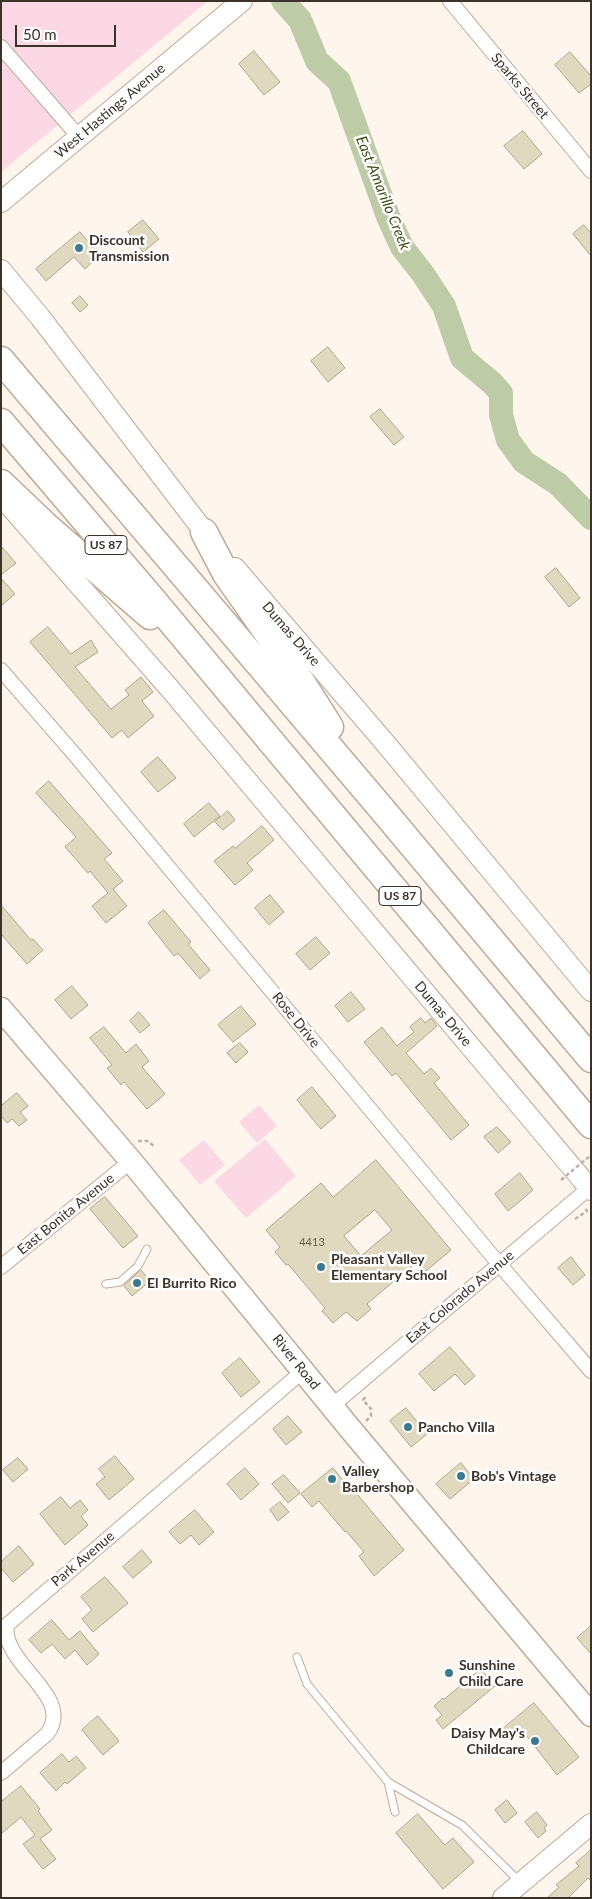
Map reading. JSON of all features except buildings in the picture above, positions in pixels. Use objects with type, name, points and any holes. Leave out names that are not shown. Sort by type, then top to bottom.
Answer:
[{"type":"highway","name":"US 87","points":[[1,360],[591,1059]]},
{"type":"highway","name":"US 87","points":[[1,422],[147,593],[591,1125]]},
{"type":"highway","points":[[1,483],[209,668]]},
{"type":"highway","points":[[204,532],[226,574],[299,678],[380,808]]},
{"type":"main road","name":"West Hastings Avenue","points":[[1,202],[242,1]]},
{"type":"main road","name":"Dumas Drive","points":[[1,270],[40,317],[204,532],[386,744],[591,991]]},
{"type":"main road","name":"Dumas Drive","points":[[1,497],[178,698],[590,1189]]},
{"type":"main road","name":"River Road","points":[[1,1009],[131,1161],[332,1406],[591,1715]]},
{"type":"main road","points":[[502,1898],[588,1830]]},
{"type":"street","name":"Sparks Street","points":[[450,1],[591,171]]},
{"type":"street","points":[[1,47],[79,137]]},
{"type":"street","name":"Rose Drive","points":[[1,670],[75,755],[591,1371]]},
{"type":"street","name":"East Bonita Avenue","points":[[1,1267],[131,1161]]},
{"type":"street","name":"East Colorado Avenue","points":[[332,1406],[590,1189]]},
{"type":"street","name":"Park Avenue","points":[[1,1773],[46,1734],[50,1729],[53,1719],[44,1699],[5,1650],[2,1637],[7,1625],[303,1371]]},
{"type":"lane","points":[[106,1284],[118,1283],[126,1278],[138,1266],[147,1249]]},
{"type":"lane","points":[[297,1657],[308,1684],[388,1782],[462,1825],[520,1882]]},
{"type":"lane","points":[[388,1782],[395,1812]]},
{"type":"path","points":[[561,1180],[591,1155]]},
{"type":"path","points":[[363,1400],[371,1409],[371,1416],[366,1420]]},
{"type":"shaded area","points":[[1,1],[208,1],[1,172]]},
{"type":"shaded area","points":[[259,1105],[277,1126],[257,1143],[239,1122]]},
{"type":"shaded area","points":[[265,1139],[296,1176],[246,1218],[214,1181]]},
{"type":"shaded area","points":[[204,1140],[225,1165],[200,1185],[179,1160]]},
{"type":"waterway","name":"East Amarillo Creek","points":[[283,1],[300,20],[317,61],[339,81],[389,219],[402,247],[444,306],[462,358],[501,393],[501,415],[508,440],[524,462],[558,484],[591,518]]},
{"type":"place","name":"Discount Transmission","points":[[79,248]]},
{"type":"place","name":"Pleasant Valley Elementary School","points":[[321,1267]]},
{"type":"place","name":"El Burrito Rico","points":[[137,1283]]},
{"type":"place","name":"Pancho Villa","points":[[408,1427]]},
{"type":"place","name":"Bob's Vintage","points":[[461,1476]]},
{"type":"place","name":"Valley Barbershop","points":[[332,1479]]},
{"type":"place","name":"Sunshine Child Care","points":[[449,1673]]},
{"type":"place","name":"Daisy May's Childcare","points":[[535,1741]]}]
